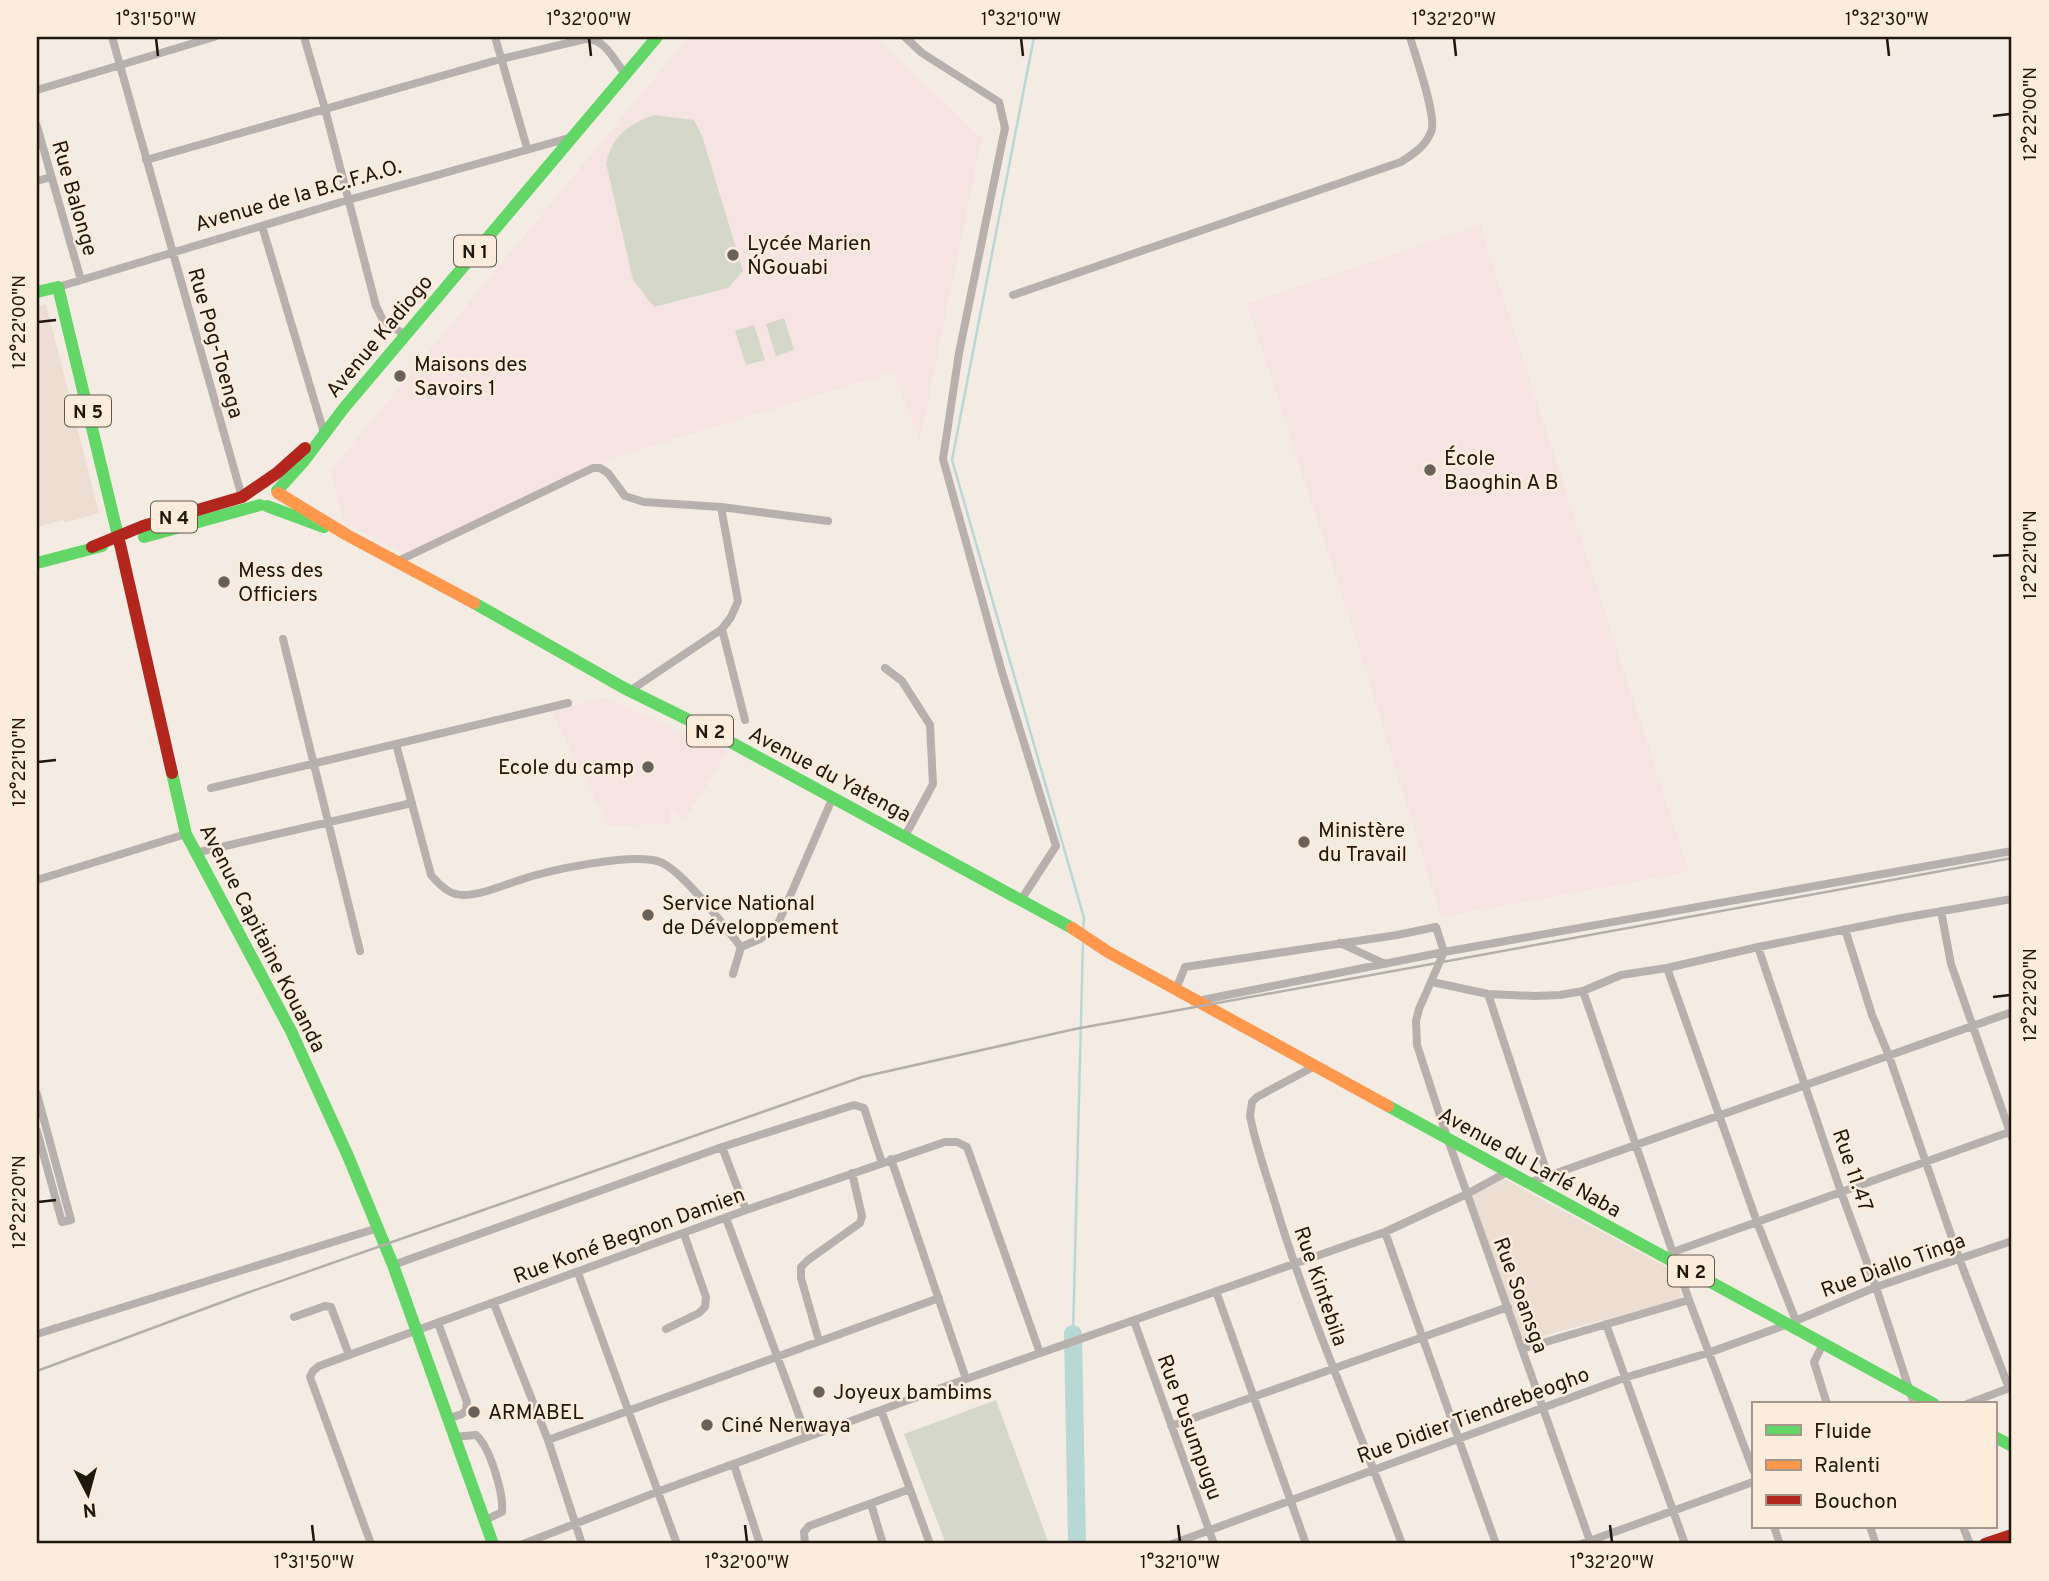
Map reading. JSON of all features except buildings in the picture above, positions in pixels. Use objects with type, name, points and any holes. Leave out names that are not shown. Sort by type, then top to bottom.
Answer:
[{"type":"main road","name":"Avenue Kadiogo","points":[[627,71],[648,37]]},
{"type":"main road","name":"Avenue Kadiogo","points":[[277,492],[301,466],[322,434],[657,37]]},
{"type":"main road","name":"Avenue de la B.C.F.A.O.","points":[[37,292],[58,287]]},
{"type":"main road","name":"Avenue Capitaine Kouanda","points":[[58,287],[186,834],[291,1031],[378,1228],[494,1544]]},
{"type":"main road","name":"Avenue Kadiogo","points":[[259,485],[322,434]]},
{"type":"main road","points":[[272,484],[277,492],[275,502],[264,506],[253,497],[259,485],[272,484]]},
{"type":"main road","name":"N 4","points":[[119,540],[242,497],[259,485]]},
{"type":"main road","name":"Avenue du Yatenga","points":[[277,492],[396,562],[518,627],[624,688],[905,836],[1072,928],[1108,952]]},
{"type":"main road","name":"Avenue du Yatenga","points":[[264,506],[348,535]]},
{"type":"main road","name":"N 4","points":[[37,563],[119,540],[264,506]]},
{"type":"main road","name":"Avenue du Larlé Naba","points":[[1108,952],[1509,1171],[1675,1257],[1792,1322],[1824,1344],[1930,1402]]},
{"type":"main road","points":[[1996,1438],[2012,1446]]},
{"type":"main road","points":[[1985,1544],[2012,1535]]},
{"type":"street","name":"Rue Pog-Toenga","points":[[112,37],[242,497]]},
{"type":"street","points":[[37,90],[215,37]]},
{"type":"street","points":[[304,37],[376,306],[383,320],[405,335]]},
{"type":"street","points":[[495,37],[527,148]]},
{"type":"street","points":[[905,37],[922,53],[999,102],[1005,128],[959,353],[943,459],[980,598],[1056,846],[1021,900]]},
{"type":"street","points":[[1013,295],[1401,162],[1421,149],[1433,130],[1430,107],[1410,37]]},
{"type":"street","points":[[146,160],[501,59],[594,38],[600,41],[627,71]]},
{"type":"street","name":"Rue Balonge","points":[[37,126],[81,280]]},
{"type":"street","name":"Avenue de la B.C.F.A.O.","points":[[58,287],[348,200],[570,138]]},
{"type":"street","points":[[37,181],[51,177]]},
{"type":"street","points":[[262,226],[322,434]]},
{"type":"street","points":[[396,562],[593,468],[600,468],[608,473],[625,496],[644,502],[721,507],[828,521]]},
{"type":"street","points":[[631,690],[722,629],[731,617],[738,601],[721,507]]},
{"type":"street","points":[[722,629],[745,720]]},
{"type":"street","points":[[283,639],[360,951]]},
{"type":"street","points":[[885,668],[902,681],[930,725],[933,784],[905,836]]},
{"type":"street","points":[[211,788],[568,703]]},
{"type":"street","points":[[396,744],[430,875],[456,895],[483,892],[535,875],[621,859],[660,861],[712,911],[741,947]]},
{"type":"street","points":[[741,947],[760,939],[777,926],[833,797]]},
{"type":"street","points":[[195,853],[412,803]]},
{"type":"street","points":[[37,880],[186,834]]},
{"type":"street","points":[[1197,1001],[1444,952],[2012,851]]},
{"type":"street","points":[[1432,982],[1488,994],[1534,996],[1583,991],[1621,975],[1667,968],[1845,929],[2012,899]]},
{"type":"street","points":[[1675,1257],[1757,1222],[2012,1133],[1951,964],[1941,911]]},
{"type":"street","points":[[1176,989],[1185,967],[1436,927],[1444,952]]},
{"type":"street","points":[[1845,929],[1872,1015],[1889,1056],[1959,1258],[2010,1388],[1973,1402]]},
{"type":"street","points":[[1340,943],[1385,964]]},
{"type":"street","points":[[733,974],[741,947]]},
{"type":"street","name":"Rue 11.47","points":[[1758,947],[1913,1402]]},
{"type":"street","name":"Rue Soansga","points":[[1444,952],[1419,1009],[1416,1035],[1447,1137],[1587,1543]]},
{"type":"street","points":[[1667,968],[1792,1322]]},
{"type":"street","points":[[1583,991],[1689,1300],[1752,1466]]},
{"type":"street","points":[[1488,994],[1548,1176]]},
{"type":"street","points":[[1531,1182],[2012,1012]]},
{"type":"street","name":"Rue Kintebila","points":[[1315,1066],[1257,1097],[1250,1108],[1253,1129],[1293,1264],[1332,1370],[1402,1544]]},
{"type":"street","points":[[37,1094],[71,1220],[62,1222],[37,1131]]},
{"type":"street","points":[[393,1265],[722,1147],[857,1104],[864,1108],[882,1163]]},
{"type":"street","name":"Rue Koné Begnon Damien","points":[[371,1544],[310,1377],[319,1366],[726,1217],[946,1142],[957,1142],[967,1147],[1040,1353]]},
{"type":"street","points":[[722,1147],[746,1210]]},
{"type":"street","points":[[891,1159],[966,1379]]},
{"type":"street","points":[[523,1544],[966,1379],[1385,1232],[1509,1171]]},
{"type":"street","points":[[819,1341],[801,1278],[802,1267],[860,1223],[862,1216],[852,1173]]},
{"type":"street","points":[[726,1217],[807,1437]]},
{"type":"street","points":[[37,1334],[378,1228]]},
{"type":"street","points":[[1385,1232],[1496,1544]]},
{"type":"street","points":[[666,1329],[699,1313],[705,1307],[706,1297],[684,1234]]},
{"type":"street","name":"Rue Diallo Tinga","points":[[1792,1322],[1876,1287],[2012,1241]]},
{"type":"street","points":[[578,1273],[677,1544]]},
{"type":"street","points":[[1216,1291],[1306,1544]]},
{"type":"street","points":[[548,1440],[939,1298]]},
{"type":"street","points":[[1522,1349],[1689,1300]]},
{"type":"street","points":[[494,1304],[548,1440],[582,1544]]},
{"type":"street","points":[[293,1317],[325,1306],[331,1307],[349,1355]]},
{"type":"street","points":[[1171,1426],[1507,1307]]},
{"type":"street","name":"Rue Pusumpugu","points":[[1133,1321],[1214,1544]]},
{"type":"street","name":"Rue Didier Tiendrebeogho","points":[[1172,1544],[1543,1410],[1624,1378],[1708,1353],[1792,1322]]},
{"type":"street","points":[[438,1323],[467,1402],[466,1410],[462,1414],[447,1419]]},
{"type":"street","points":[[1606,1324],[1685,1544]]},
{"type":"street","points":[[1824,1344],[1814,1362],[1826,1402]]},
{"type":"street","points":[[881,1410],[930,1544]]},
{"type":"street","points":[[454,1437],[477,1435],[483,1441],[500,1489],[503,1506],[502,1512],[485,1520]]},
{"type":"street","points":[[734,1465],[760,1544]]},
{"type":"street","points":[[1587,1543],[1672,1509],[1752,1482]]},
{"type":"street","points":[[804,1544],[804,1532],[809,1526],[910,1489]]},
{"type":"street","points":[[871,1504],[883,1544]]},
{"type":"shaded area","name":"Lycée Marien N´Gouabi","points":[[688,37],[875,37],[982,138],[920,440],[893,372],[619,456],[403,554],[344,522],[330,471]]},
{"type":"shaded area","points":[[654,115],[694,120],[702,136],[743,271],[728,288],[654,307],[633,280],[606,163],[613,145],[623,132]]},
{"type":"shaded area","name":"École Baoghin A B","points":[[1480,225],[1689,872],[1441,917],[1355,636],[1247,304]]},
{"type":"shaded area","points":[[46,304],[99,513],[65,523],[63,520],[37,527],[37,306]]},
{"type":"shaded area","points":[[784,318],[794,350],[776,356],[766,324]]},
{"type":"shaded area","points":[[754,325],[765,360],[746,365],[735,331]]},
{"type":"shaded area","name":"Ecole du camp","points":[[604,697],[728,752],[685,819],[671,810],[670,824],[608,826],[551,711]]},
{"type":"shaded area","points":[[1503,1178],[1676,1272],[1682,1299],[1524,1341],[1470,1197]]},
{"type":"shaded area","points":[[996,1400],[1049,1544],[946,1544],[904,1434]]},
{"type":"waterway","points":[[1034,37],[952,460],[1084,918],[1083,931]]},
{"type":"waterway","points":[[1073,1334],[1083,941]]},
{"type":"waterway","points":[[1073,1334],[1077,1544]]},
{"type":"railway","points":[[37,1371],[244,1294],[862,1077],[1075,1029],[2012,858]]},
{"type":"traffic: fast","points":[[277,491],[657,37]]},
{"type":"traffic: fast","points":[[37,292],[58,287],[120,544]]},
{"type":"traffic: fast","points":[[144,537],[260,505]]},
{"type":"traffic: fast","points":[[267,506],[324,527]]},
{"type":"traffic: fast","points":[[37,563],[102,546]]},
{"type":"traffic: fast","points":[[474,603],[624,688],[701,726],[1072,928]]},
{"type":"traffic: fast","points":[[172,773],[186,834],[291,1031],[348,1156],[393,1265],[493,1544]]},
{"type":"traffic: fast","points":[[1388,1106],[1930,1402]]},
{"type":"traffic: fast","points":[[1996,1438],[2012,1446]]},
{"type":"traffic: slow","points":[[278,493],[347,535],[474,603]]},
{"type":"traffic: slow","points":[[1072,928],[1108,952],[1388,1106]]},
{"type":"traffic: jam","points":[[92,547],[143,526],[242,497],[277,473],[305,448]]},
{"type":"traffic: jam","points":[[120,544],[172,773]]},
{"type":"traffic: jam","points":[[1985,1544],[2012,1535]]},
{"type":"place","name":"Lycée Marien N´Gouabi","points":[[733,255]]},
{"type":"place","name":"Maisons des Savoirs 1","points":[[400,376]]},
{"type":"place","name":"École Baoghin A B","points":[[1430,470]]},
{"type":"place","name":"Mess des Officiers","points":[[224,582]]},
{"type":"place","name":"Ecole du camp","points":[[648,767]]},
{"type":"place","name":"Ministère du Travail","points":[[1304,842]]},
{"type":"place","name":"Service National de Développement","points":[[648,915]]},
{"type":"place","name":"Joyeux bambims","points":[[819,1392]]},
{"type":"place","name":"ARMABEL","points":[[474,1412]]},
{"type":"place","name":"Ciné Nerwaya","points":[[707,1425]]}]
